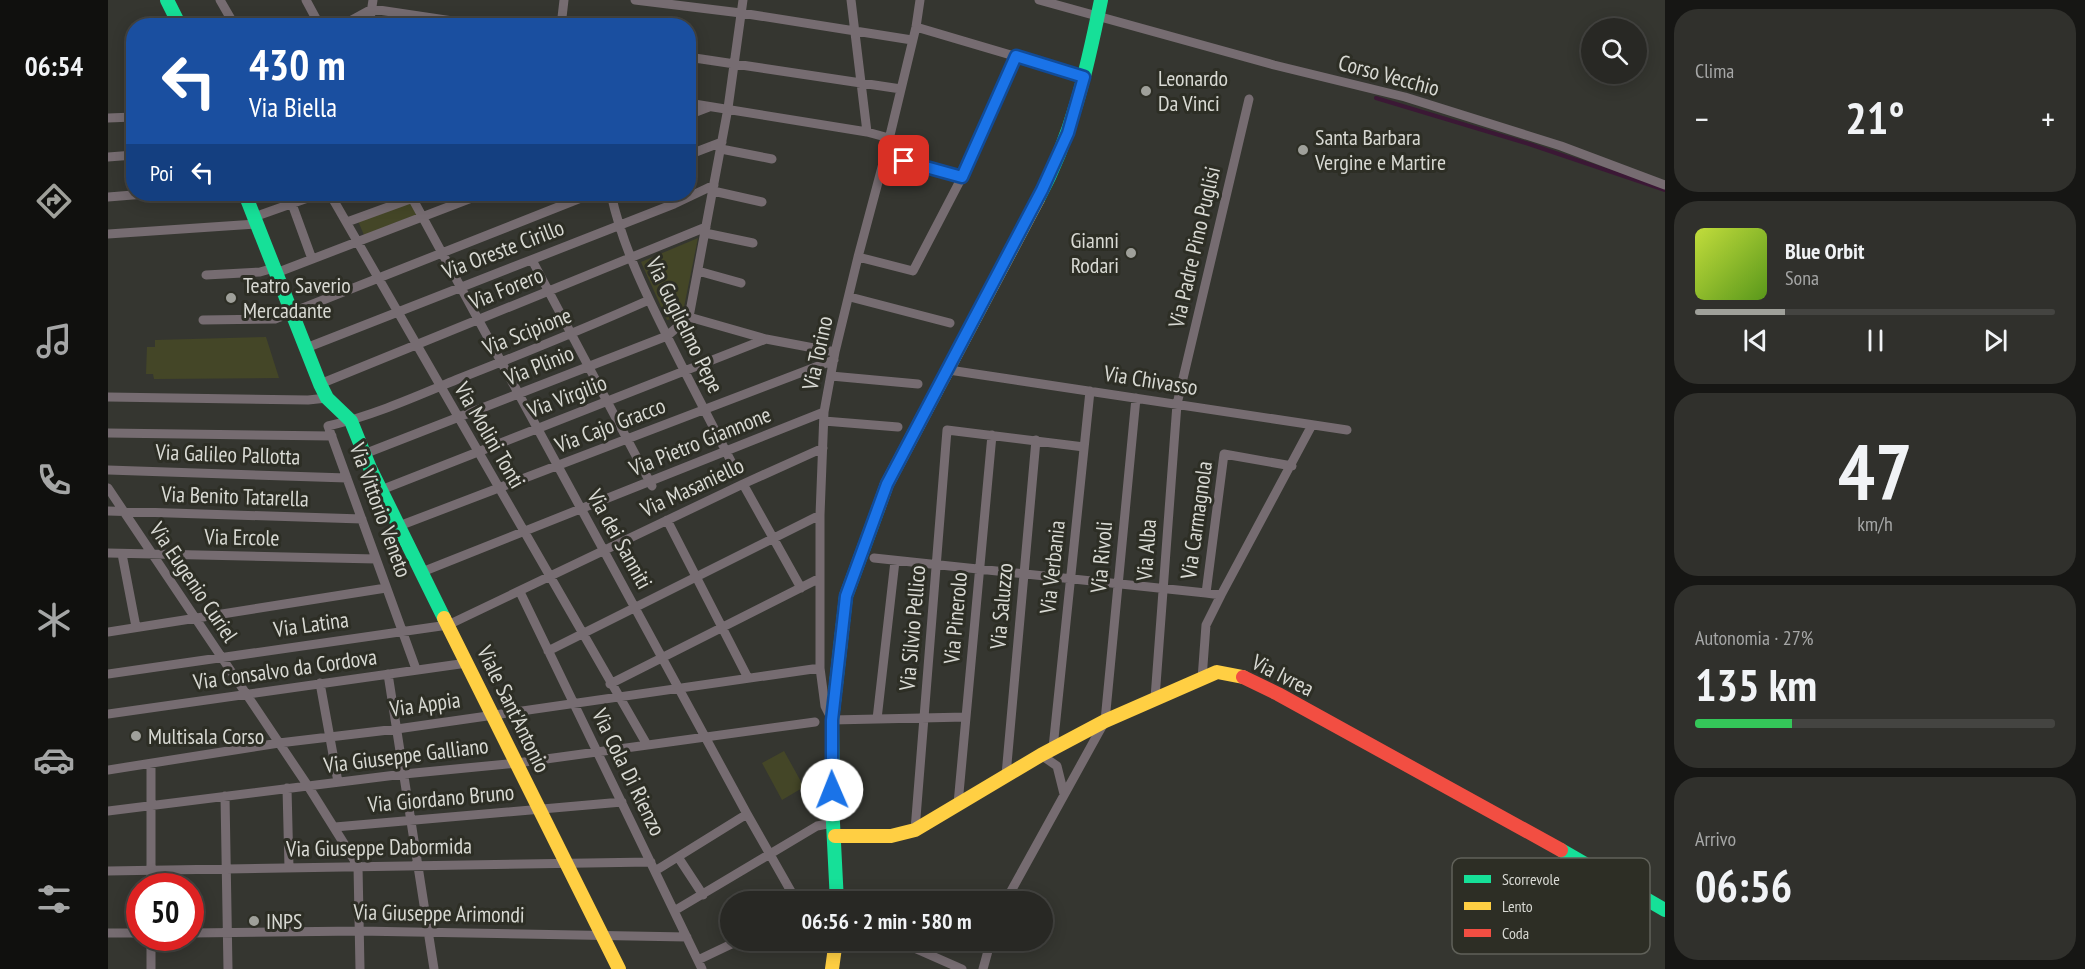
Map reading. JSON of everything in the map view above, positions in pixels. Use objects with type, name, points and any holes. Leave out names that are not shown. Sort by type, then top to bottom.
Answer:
[{"type":"street","points":[[167,0],[176,18]]},
{"type":"street","points":[[220,0],[230,18]]},
{"type":"street","points":[[562,18],[564,0]]},
{"type":"street","points":[[635,0],[741,13],[912,40]]},
{"type":"street","points":[[743,0],[722,145],[689,317],[835,356]]},
{"type":"street","points":[[851,0],[867,132]]},
{"type":"street","name":"Via Torino","points":[[832,720],[825,706],[820,668],[820,515],[824,416],[835,356],[916,27],[920,0]]},
{"type":"street","name":"Corso Vecchio","points":[[1039,0],[1274,65],[1406,98],[1561,147],[1665,185]]},
{"type":"street","points":[[837,891],[832,720],[846,596],[887,484],[1042,190],[1068,133],[1084,77],[1101,0]]},
{"type":"street","points":[[308,1],[316,18]]},
{"type":"street","points":[[353,18],[373,5],[443,18]]},
{"type":"street","points":[[916,27],[1084,77]]},
{"type":"street","points":[[858,257],[913,271],[962,177],[1016,56]]},
{"type":"street","points":[[696,58],[901,89]]},
{"type":"street","name":"Via Padre Pino Puglisi","points":[[1177,404],[1249,99]]},
{"type":"street","points":[[696,104],[867,132],[889,138]]},
{"type":"street","points":[[696,112],[711,106]]},
{"type":"street","points":[[108,118],[126,117]]},
{"type":"street","points":[[696,153],[722,145],[772,159]]},
{"type":"street","points":[[108,157],[126,156]]},
{"type":"street","points":[[885,156],[962,177]]},
{"type":"street","points":[[713,188],[762,202]]},
{"type":"street","name":"Via Oreste Cirillo","points":[[696,195],[713,188]]},
{"type":"street","points":[[108,197],[126,196]]},
{"type":"street","name":"Via Vittorio Veneto","points":[[248,201],[320,384],[327,398],[351,421],[370,468]]},
{"type":"street","points":[[108,234],[255,221],[300,201]]},
{"type":"street","name":"Via Molini Tonti","points":[[334,201],[609,684],[646,743]]},
{"type":"street","points":[[347,222],[400,201]]},
{"type":"street","name":"Via dei Sanniti","points":[[415,201],[460,289],[791,891]]},
{"type":"street","points":[[206,275],[275,271],[423,217],[455,201]]},
{"type":"street","points":[[203,320],[275,319],[573,201]]},
{"type":"street","name":"Via Guglielmo Pepe","points":[[613,201],[618,226],[630,259],[735,469]]},
{"type":"street","name":"Via Oreste Cirillo","points":[[306,348],[681,201]]},
{"type":"street","points":[[292,204],[312,259]]},
{"type":"street","points":[[706,230],[753,243]]},
{"type":"street","name":"Via Forero","points":[[320,384],[706,230]]},
{"type":"street","points":[[532,260],[650,485]]},
{"type":"street","points":[[698,271],[741,283]]},
{"type":"street","points":[[850,297],[950,322]]},
{"type":"street","name":"Via Scipione","points":[[351,421],[571,334],[649,300]]},
{"type":"street","name":"Via Plinio","points":[[364,454],[667,336],[689,317]]},
{"type":"street","name":"Via Virgilio","points":[[381,490],[766,339]]},
{"type":"street","name":"Via Cajo Gracco","points":[[399,526],[705,410],[835,356]]},
{"type":"street","name":"Via Chivasso","points":[[949,370],[1347,430]]},
{"type":"street","points":[[831,376],[918,384]]},
{"type":"street","name":"Via Verbania","points":[[1047,751],[1070,579],[1090,391]]},
{"type":"street","points":[[108,397],[308,400],[327,398]]},
{"type":"street","name":"Via Rivoli","points":[[1105,721],[1136,398]]},
{"type":"street","name":"Via Alba","points":[[1155,699],[1177,404]]},
{"type":"street","points":[[824,416],[898,427]]},
{"type":"street","name":"Via Pietro Giannone","points":[[422,573],[581,508],[650,485],[726,451],[824,416]]},
{"type":"street","name":"Via Vittorio Veneto","points":[[351,421],[328,426],[416,669]]},
{"type":"street","points":[[1221,595],[1312,425]]},
{"type":"street","name":"Via Silvio Pellico","points":[[915,830],[947,430],[992,435]]},
{"type":"street","points":[[108,433],[332,436]]},
{"type":"street","points":[[992,435],[1084,447]]},
{"type":"street","name":"Via Pinerolo","points":[[958,804],[992,435]]},
{"type":"street","name":"Via Saluzzo","points":[[1005,776],[1036,440]]},
{"type":"street","name":"Via Masaniello","points":[[448,625],[823,448]]},
{"type":"street","name":"Via Carmagnola","points":[[1202,679],[1206,625],[1221,595],[1206,593],[1224,454],[1292,466]]},
{"type":"street","name":"Viale Sant'Antonio","points":[[370,468],[619,969]]},
{"type":"street","name":"Via Galileo Pallotta","points":[[108,470],[346,478]]},
{"type":"street","points":[[743,484],[801,588]]},
{"type":"street","name":"Via Eugenio Curiel","points":[[108,488],[308,786],[358,866]]},
{"type":"street","name":"Via Benito Tatarella","points":[[108,511],[362,519]]},
{"type":"street","points":[[548,651],[820,515]]},
{"type":"street","points":[[667,520],[748,678]]},
{"type":"street","name":"Via Ercole","points":[[108,553],[376,559]]},
{"type":"street","points":[[122,554],[136,627]]},
{"type":"street","points":[[874,558],[1206,593]]},
{"type":"street","points":[[877,719],[895,561]]},
{"type":"street","points":[[609,684],[820,578]]},
{"type":"street","points":[[108,632],[386,588]]},
{"type":"street","name":"Via Cola Di Rienzo","points":[[520,592],[700,964]]},
{"type":"street","name":"Via Latina","points":[[108,674],[448,625]]},
{"type":"street","name":"Via Consalvo da Cordova","points":[[108,714],[467,663]]},
{"type":"street","name":"Via Appia","points":[[108,770],[279,743],[397,729],[820,668]]},
{"type":"street","name":"Via Ivrea","points":[[834,830],[891,836],[915,830],[1047,751],[1105,721],[1217,672],[1226,671],[1239,675],[1476,802],[1574,858]]},
{"type":"street","points":[[388,674],[434,969]]},
{"type":"street","points":[[320,683],[338,782]]},
{"type":"street","points":[[832,720],[966,717]]},
{"type":"street","points":[[1011,891],[1105,721]]},
{"type":"street","name":"Via Giuseppe Galliano","points":[[108,811],[404,774],[517,763],[646,743],[815,722]]},
{"type":"street","points":[[1047,751],[1057,766],[1064,794]]},
{"type":"street","points":[[151,764],[151,870]]},
{"type":"street","points":[[287,788],[290,868]]},
{"type":"street","points":[[225,796],[228,969]]},
{"type":"street","name":"Via Giordano Bruno","points":[[335,827],[622,802]]},
{"type":"street","points":[[653,866],[678,857],[747,814]]},
{"type":"street","points":[[674,911],[771,856],[817,826],[834,830]]},
{"type":"street","points":[[678,857],[703,895]]},
{"type":"street","name":"Via Giuseppe Dabormida","points":[[108,871],[567,864],[653,866]]},
{"type":"street","points":[[358,866],[360,969]]},
{"type":"street","name":"Via Ivrea","points":[[1650,901],[1665,910]]},
{"type":"street","name":"Via Giuseppe Arimondi","points":[[204,933],[359,931],[687,937]]},
{"type":"street","points":[[108,933],[126,933]]},
{"type":"street","points":[[151,951],[152,969]]},
{"type":"street","points":[[700,964],[722,951]]},
{"type":"street","points":[[832,969],[834,951]]},
{"type":"street","points":[[922,951],[962,969]]},
{"type":"street","points":[[983,969],[988,951]]},
{"type":"green space","points":[[412,202],[418,214],[364,235],[358,221]]},
{"type":"green space","points":[[698,238],[682,317],[667,320],[641,262]]},
{"type":"green space","points":[[266,337],[279,378],[154,379],[153,374],[146,374],[147,347],[155,347],[155,340]]},
{"type":"green space","points":[[784,751],[804,787],[782,800],[762,763]]},
{"type":"waterway","points":[[1376,98],[1529,144],[1665,190]]},
{"type":"traffic: fast","points":[[167,0],[176,18]]},
{"type":"traffic: fast","points":[[1038,199],[1060,151],[1077,102],[1101,0]]},
{"type":"traffic: fast","points":[[248,201],[320,384],[327,398],[351,421],[370,468],[444,618]]},
{"type":"traffic: fast","points":[[836,891],[832,720],[846,596],[878,509]]},
{"type":"traffic: fast","points":[[1561,850],[1575,858]]},
{"type":"traffic: fast","points":[[1650,901],[1665,910]]},
{"type":"traffic: slow","points":[[878,509],[887,484],[1038,199]]},
{"type":"traffic: slow","points":[[444,618],[619,969]]},
{"type":"traffic: slow","points":[[835,836],[891,836],[915,830],[1041,755],[1105,721],[1217,672],[1243,677]]},
{"type":"traffic: slow","points":[[832,969],[834,951]]},
{"type":"traffic: jam","points":[[1243,677],[1561,850]]},
{"type":"place","name":"Leonardo Da Vinci","points":[[1146,91]]},
{"type":"place","name":"Santa Barbara Vergine e Martire","points":[[1303,150]]},
{"type":"place","name":"Gianni Rodari","points":[[1131,253]]},
{"type":"place","name":"Teatro Saverio Mercadante","points":[[231,298]]},
{"type":"place","name":"Multisala Corso","points":[[136,736]]},
{"type":"place","name":"INPS","points":[[254,921]]},
{"type":"route","points":[[832,790],[832,720],[846,596],[887,484],[1042,190],[1068,133],[1084,77],[1016,56],[962,177],[904,161]]}]
